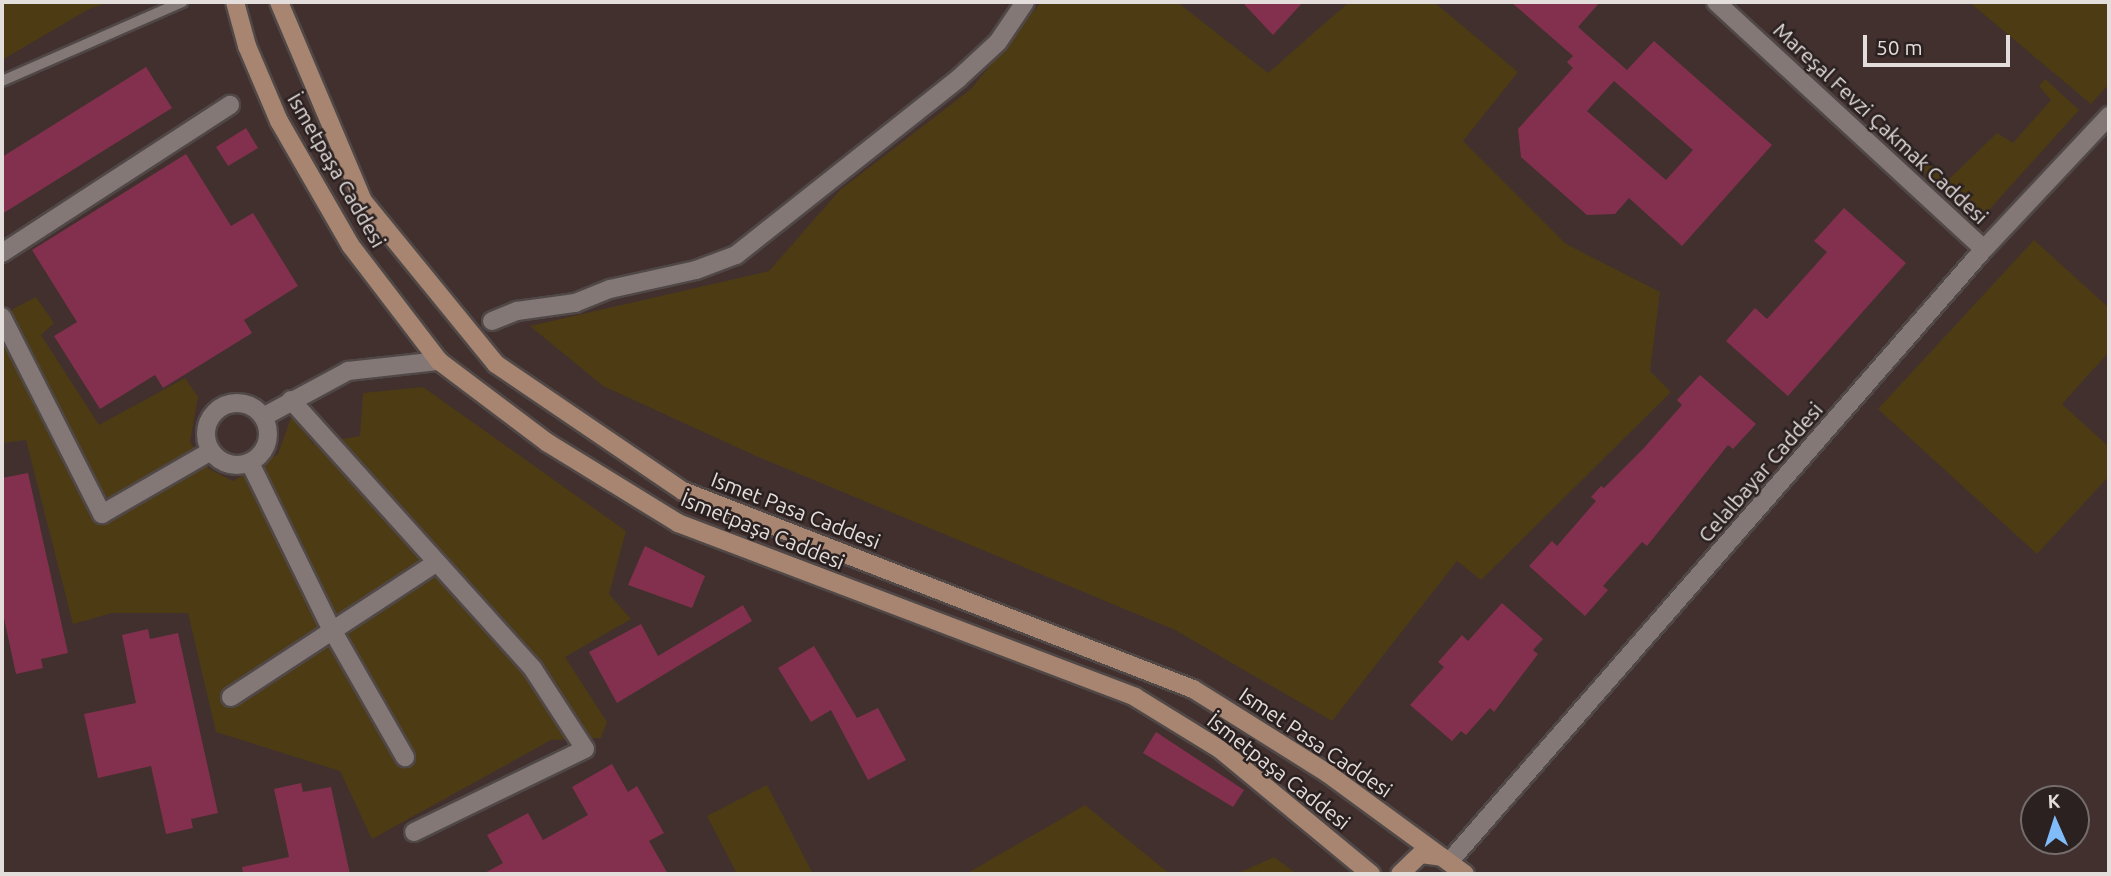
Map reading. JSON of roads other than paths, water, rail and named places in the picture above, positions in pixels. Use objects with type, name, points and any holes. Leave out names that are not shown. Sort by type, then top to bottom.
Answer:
[{"type":"main road","name":"İsmetpaşa Caddesi","points":[[235,2],[247,46],[279,121],[351,246],[439,361],[548,443],[678,523],[1135,697],[1221,750],[1371,874]]},
{"type":"main road","name":"Ismet Pasa Caddesi","points":[[279,2],[363,201],[496,364],[683,491],[1193,689],[1327,773],[1465,874]]},
{"type":"main road","points":[[1400,874],[1421,855],[1454,868]]},
{"type":"street","points":[[492,321],[517,311],[575,303],[610,289],[684,273],[736,255],[958,79],[998,42],[1025,2]]},
{"type":"street","name":"Mareşal Fevzi Çakmak Caddesi","points":[[1716,2],[1984,249]]},
{"type":"street","points":[[2,253],[230,105]]},
{"type":"street","name":"Celalbayar Caddesi","points":[[1454,868],[1984,249],[2109,116]]},
{"type":"street","points":[[2,317],[102,514],[211,451]]},
{"type":"street","points":[[263,417],[348,371],[439,361]]},
{"type":"street","points":[[291,400],[533,669],[585,749],[414,832]]},
{"type":"street","points":[[245,404],[263,417],[267,441],[250,463],[226,463],[211,451],[209,422],[222,407],[245,404]]},
{"type":"street","points":[[250,463],[331,628],[405,757]]},
{"type":"street","points":[[231,697],[331,628],[437,562]]},
{"type":"lane","points":[[2,81],[182,2]]}]
